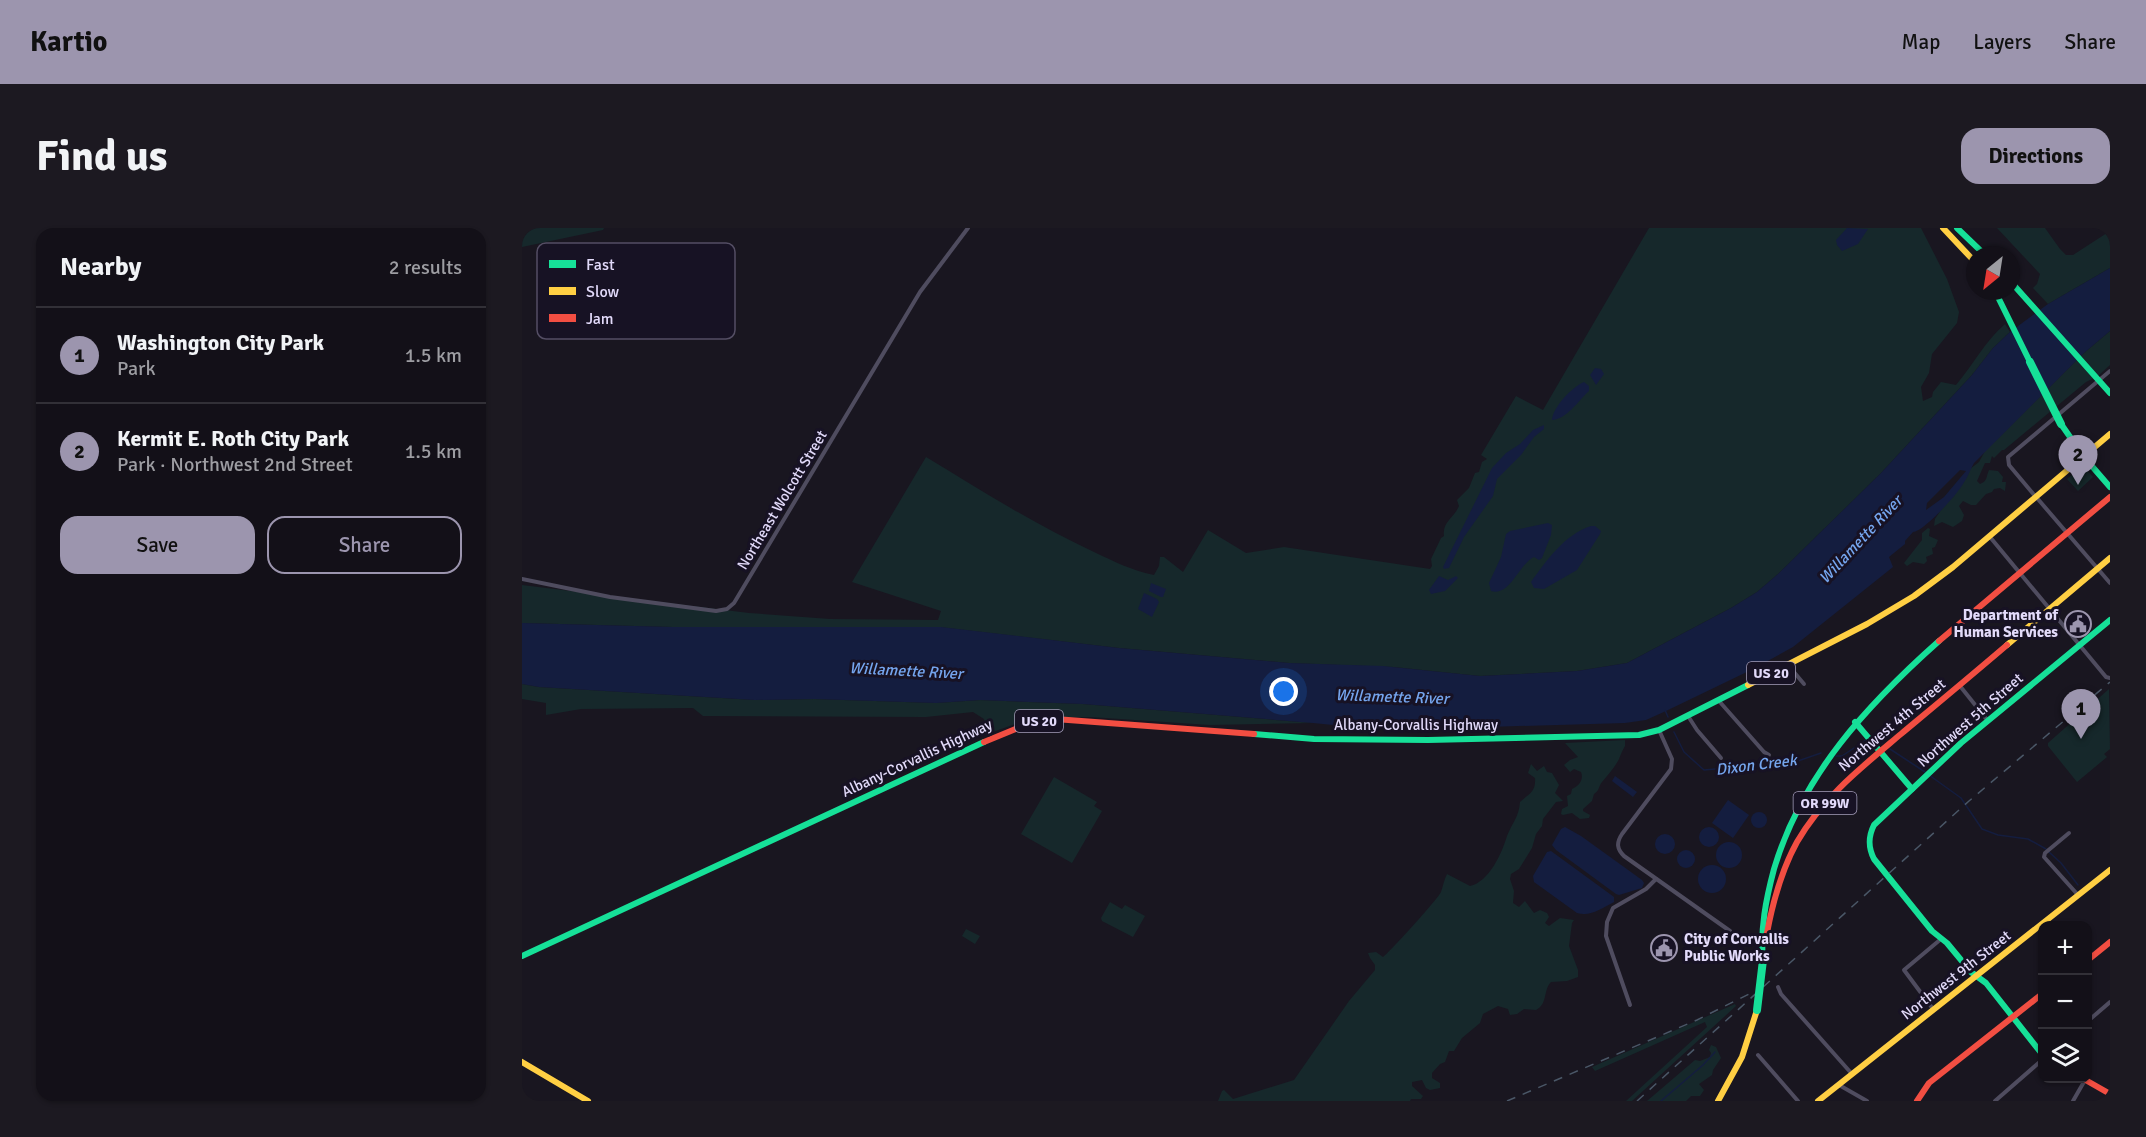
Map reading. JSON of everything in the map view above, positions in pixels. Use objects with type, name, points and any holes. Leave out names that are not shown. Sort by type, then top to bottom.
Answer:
[{"type":"main road","points":[[1943,228],[1966,252]]},
{"type":"main road","points":[[1956,228],[1975,246]]},
{"type":"main road","points":[[2020,292],[2092,371],[2105,375],[2110,393]]},
{"type":"main road","points":[[1999,300],[2061,424],[2084,457],[2110,487]]},
{"type":"main road","name":"US 20","points":[[1659,729],[1883,616],[1928,586],[2110,434]]},
{"type":"main road","name":"OR 99W","points":[[1718,1101],[1740,1064],[1748,1044],[1756,1010],[1763,960],[1761,943],[1768,892],[1775,864],[1786,831],[1820,769],[1855,722],[1912,664],[2110,497]]},
{"type":"main road","name":"Northwest 4th Street","points":[[1763,960],[1774,896],[1790,852],[1826,802],[1880,751],[2110,558]]},
{"type":"main road","name":"Northwest 5th Street","points":[[1941,939],[1932,931],[1871,853],[1868,840],[1874,825],[1928,773],[1988,721],[2110,621]]},
{"type":"main road","name":"Albany-Corvallis Highway","points":[[522,956],[975,746],[1035,722],[1064,720],[1314,739],[1606,737],[1639,735],[1659,729]]},
{"type":"main road","points":[[1855,722],[1912,789]]},
{"type":"main road","name":"Northwest 9th Street","points":[[1818,1101],[2110,870]]},
{"type":"main road","points":[[1941,939],[1971,972],[1986,983],[2038,1048]]},
{"type":"main road","points":[[2092,957],[2110,942]]},
{"type":"main road","points":[[1917,1101],[1929,1083],[2038,998]]},
{"type":"main road","points":[[522,1062],[588,1101]]},
{"type":"main road","points":[[2091,1083],[2110,1094]]},
{"type":"street","name":"Northeast Wolcott Street","points":[[522,579],[610,597],[716,611],[727,609],[740,594],[920,292],[968,228]]},
{"type":"street","points":[[2105,375],[2010,455],[2007,461],[2110,583]]},
{"type":"street","points":[[1989,536],[2110,678]]},
{"type":"street","points":[[1788,665],[1804,684]]},
{"type":"street","points":[[1959,686],[1988,721]]},
{"type":"street","points":[[1719,700],[1769,755]]},
{"type":"street","points":[[1688,716],[1721,758]]},
{"type":"street","points":[[1659,729],[1672,759],[1671,769],[1622,834],[1617,845],[1624,856],[1730,931]]},
{"type":"street","points":[[2069,833],[2047,851],[2044,858],[2078,895]]},
{"type":"street","points":[[1630,1005],[1606,936],[1607,922],[1613,908],[1646,889],[1656,879]]},
{"type":"street","points":[[1933,1009],[1904,970],[1941,939]]},
{"type":"street","points":[[1778,987],[1781,994],[1852,1074]]},
{"type":"street","points":[[2092,1018],[2110,1002]]},
{"type":"street","points":[[1758,1055],[1798,1101]]},
{"type":"street","points":[[1995,1101],[2038,1064]]},
{"type":"street","points":[[2073,1101],[2082,1083]]},
{"type":"street","points":[[1838,1085],[1867,1101]]},
{"type":"shaded area","points":[[522,228],[604,228],[603,230],[522,247]]},
{"type":"shaded area","points":[[1649,228],[1921,228],[1947,279],[1959,312],[1957,323],[1932,354],[1929,373],[1921,387],[1923,401],[1932,397],[1941,382],[1956,385],[1991,338],[2005,324],[2010,332],[1881,473],[1778,574],[1757,592],[1731,608],[1627,663],[1577,671],[1480,676],[1393,667],[1289,663],[1119,648],[939,627],[672,627],[522,623],[522,585],[749,613],[830,619],[938,620],[941,611],[852,582],[926,457],[1008,507],[1072,542],[1138,571],[1154,575],[1159,566],[1160,557],[1164,557],[1183,572],[1208,530],[1246,553],[1284,547],[1430,569],[1431,559],[1444,536],[1445,527],[1459,506],[1457,500],[1469,488],[1475,473],[1479,472],[1482,462],[1487,459],[1481,455],[1516,396],[1543,410]]},
{"type":"shaded area","points":[[1997,228],[2045,228],[2066,255],[2073,255],[2110,231],[2110,268],[2048,304],[2033,288],[2040,274],[2020,253],[2020,246],[2014,246]]},
{"type":"shaded area","points":[[2110,331],[2110,365],[1994,458],[1992,456],[1990,463],[1985,463],[1977,481],[1980,484],[1984,481],[1989,470],[1998,471],[2003,477],[2002,482],[2006,482],[2005,491],[2000,488],[1994,489],[1976,505],[1963,501],[1959,506],[1964,515],[1962,521],[1953,527],[1942,522],[1934,526],[1935,519],[1966,472],[1979,462],[1985,451],[2084,353]]},
{"type":"shaded area","points":[[2080,468],[2086,469],[2093,477],[2078,491],[2067,479]]},
{"type":"shaded area","points":[[1930,529],[1929,536],[1938,540],[1932,548],[1933,554],[1926,557],[1927,561],[1924,564],[1913,562],[1907,566],[1904,563],[1922,540],[1922,533]]},
{"type":"shaded area","points":[[522,684],[539,687],[755,700],[814,699],[936,703],[980,700],[1083,704],[1313,723],[1210,725],[1090,717],[1032,718],[987,734],[984,719],[973,712],[926,717],[703,716],[693,708],[581,709],[546,715],[546,703],[522,699]]},
{"type":"shaded area","points":[[2109,689],[2110,749],[2104,754],[2107,757],[2077,782],[2048,743]]},
{"type":"shaded area","points":[[1625,740],[1625,746],[1617,762],[1594,794],[1592,801],[1583,809],[1590,815],[1589,818],[1580,819],[1572,813],[1561,814],[1562,809],[1568,806],[1567,796],[1582,778],[1581,772],[1574,769],[1570,772],[1564,765],[1578,757],[1565,743]]},
{"type":"shaded area","points":[[1531,764],[1537,771],[1544,766],[1547,772],[1552,773],[1559,785],[1555,793],[1563,801],[1556,802],[1543,819],[1532,848],[1519,869],[1511,874],[1510,879],[1514,891],[1513,903],[1519,907],[1525,901],[1534,913],[1540,910],[1547,913],[1549,917],[1545,923],[1549,926],[1560,918],[1574,920],[1569,946],[1578,970],[1578,977],[1567,981],[1551,982],[1544,1001],[1536,1010],[1524,1009],[1517,1014],[1510,1015],[1508,1009],[1498,1006],[1483,1014],[1480,1023],[1462,1038],[1454,1051],[1449,1051],[1445,1062],[1432,1073],[1432,1078],[1440,1083],[1440,1088],[1430,1090],[1426,1088],[1422,1080],[1412,1082],[1412,1086],[1423,1096],[1421,1099],[1410,1101],[1218,1101],[1224,1090],[1233,1099],[1294,1080],[1349,1001],[1375,970],[1375,965],[1368,953],[1376,952],[1383,957],[1387,954],[1438,897],[1447,874],[1470,886],[1489,873],[1517,816],[1520,802],[1533,789],[1535,778],[1528,773]]},
{"type":"shaded area","points":[[1054,777],[1097,802],[1094,806],[1102,811],[1072,863],[1021,834]]},
{"type":"shaded area","points":[[1110,902],[1122,909],[1125,905],[1145,916],[1133,937],[1102,921],[1101,918]]},
{"type":"shaded area","points":[[966,929],[980,936],[975,944],[962,936]]},
{"type":"shaded area","points":[[1735,1004],[1736,1006],[1632,1101],[1626,1101],[1707,1027],[1705,1022],[1595,1071],[1592,1067]]},
{"type":"shaded area","points":[[1711,1045],[1716,1047],[1721,1058],[1712,1075],[1699,1084],[1704,1090],[1700,1096],[1691,1096],[1686,1101],[1647,1101],[1695,1060],[1700,1061],[1710,1057]]},
{"type":"water","points":[[1847,228],[1868,229],[1858,244],[1842,251],[1836,240]]},
{"type":"water","name":"Willamette River","points":[[2110,268],[2110,331],[2084,353],[1974,463],[1965,481],[1947,504],[1924,526],[1913,532],[1905,544],[1889,557],[1893,567],[1793,647],[1753,669],[1646,720],[1625,723],[1487,727],[1353,727],[1083,704],[980,700],[936,703],[814,699],[755,700],[539,687],[522,684],[522,623],[672,627],[941,627],[1119,648],[1289,663],[1383,666],[1480,676],[1577,671],[1627,663],[1757,592],[1881,473],[1972,375],[1993,348],[2010,332],[2048,304]],"holes":[[[1960,470],[1966,471],[1944,497],[1926,510],[1927,503]]]},
{"type":"water","points":[[1595,368],[1601,369],[1604,374],[1596,385],[1590,375]]},
{"type":"water","points":[[1584,382],[1589,386],[1589,391],[1562,417],[1552,420],[1564,398]]},
{"type":"water","points":[[1544,425],[1544,429],[1534,437],[1521,455],[1497,479],[1493,496],[1464,537],[1449,568],[1444,569],[1492,468],[1533,430]]},
{"type":"water","points":[[1548,523],[1552,525],[1551,535],[1542,558],[1539,560],[1534,557],[1529,561],[1504,589],[1498,592],[1491,591],[1489,583],[1501,557],[1506,534],[1510,531]]},
{"type":"water","points":[[1591,526],[1601,531],[1577,570],[1544,589],[1534,588],[1531,582],[1557,549],[1572,535]]},
{"type":"water","points":[[1439,576],[1448,580],[1456,576],[1458,578],[1445,591],[1431,594],[1429,590]]},
{"type":"water","points":[[1151,583],[1166,589],[1163,597],[1149,591]]},
{"type":"water","points":[[1144,593],[1159,602],[1152,617],[1138,609]]},
{"type":"water","points":[[1615,776],[1637,792],[1633,797],[1612,781]]},
{"type":"water","points":[[1728,800],[1749,815],[1733,838],[1712,823]]},
{"type":"water","points":[[1759,812],[1767,820],[1759,828],[1751,820]]},
{"type":"water","points":[[1565,827],[1642,880],[1644,883],[1642,888],[1616,894],[1556,850],[1552,845],[1561,829]]},
{"type":"water","points":[[1705,827],[1713,827],[1719,833],[1719,841],[1713,847],[1705,847],[1699,841],[1699,833]]},
{"type":"water","points":[[1665,834],[1672,837],[1675,844],[1672,851],[1665,854],[1658,851],[1655,844],[1658,837]]},
{"type":"water","points":[[1729,842],[1738,846],[1742,855],[1738,864],[1729,868],[1720,864],[1716,855],[1720,846]]},
{"type":"water","points":[[1682,850],[1690,850],[1695,855],[1693,866],[1682,868],[1677,863],[1677,855]]},
{"type":"water","points":[[1551,851],[1614,897],[1614,902],[1592,913],[1577,913],[1534,882],[1533,876],[1547,852]]},
{"type":"water","points":[[1712,865],[1722,869],[1726,879],[1722,889],[1712,893],[1702,889],[1698,879],[1702,869]]},
{"type":"waterway","name":"Dixon Creek","points":[[1665,710],[1668,717]]},
{"type":"waterway","name":"Dixon Creek","points":[[1674,732],[1684,752],[1704,770],[1795,762],[1821,753]]},
{"type":"waterway","name":"Dixon Creek","points":[[1836,756],[1842,756],[1866,740]]},
{"type":"waterway","name":"Dixon Creek","points":[[1876,741],[1882,743]]},
{"type":"waterway","name":"Dixon Creek","points":[[1890,749],[1925,772]]},
{"type":"waterway","name":"Dixon Creek","points":[[1929,775],[1961,798],[1982,829],[1998,835],[2028,839],[2046,849]]},
{"type":"waterway","name":"Dixon Creek","points":[[2049,852],[2078,885]]},
{"type":"waterway","points":[[1661,1101],[1715,1052]]},
{"type":"railway","points":[[1637,1101],[1969,801],[2110,682]]},
{"type":"railway","points":[[1507,1101],[1697,1020],[1749,994]]},
{"type":"traffic: fast","points":[[1957,228],[1976,246]]},
{"type":"traffic: fast","points":[[2020,292],[2110,393]]},
{"type":"traffic: fast","points":[[1999,300],[2030,362]]},
{"type":"traffic: fast","points":[[2030,362],[2061,424]]},
{"type":"traffic: fast","points":[[2061,424],[2084,457],[2110,487]]},
{"type":"traffic: fast","points":[[2038,1049],[1986,983],[1971,972],[1947,943],[1932,931],[1874,859],[1870,838],[1874,825],[1961,743],[2110,620]]},
{"type":"traffic: fast","points":[[1763,960],[1763,925],[1771,880],[1786,835],[1801,803],[1820,772],[1863,716],[1912,665],[1939,641]]},
{"type":"traffic: fast","points":[[1254,734],[1314,739],[1428,740],[1639,735],[1659,730],[1748,685]]},
{"type":"traffic: fast","points":[[1855,722],[1912,789]]},
{"type":"traffic: fast","points":[[522,956],[984,742]]},
{"type":"traffic: fast","points":[[1757,1010],[1763,960]]},
{"type":"traffic: slow","points":[[1943,228],[1966,252]]},
{"type":"traffic: slow","points":[[1748,685],[1867,624],[1914,596],[1953,567],[2110,434]]},
{"type":"traffic: slow","points":[[2007,645],[2110,558]]},
{"type":"traffic: slow","points":[[1818,1101],[2110,870]]},
{"type":"traffic: slow","points":[[1718,1101],[1742,1057],[1757,1010]]},
{"type":"traffic: slow","points":[[522,1062],[588,1101]]},
{"type":"traffic: jam","points":[[1939,641],[2110,497]]},
{"type":"traffic: jam","points":[[1767,933],[1786,864],[1797,842],[1818,811],[1858,771],[2007,645]]},
{"type":"traffic: jam","points":[[984,742],[1028,724],[1055,719],[1254,734]]},
{"type":"traffic: jam","points":[[2092,957],[2110,942]]},
{"type":"traffic: jam","points":[[1917,1101],[1929,1083],[2038,997]]},
{"type":"traffic: jam","points":[[2091,1083],[2110,1094]]},
{"type":"place","name":"Kermit E. Roth City Park","points":[[2078,485]]},
{"type":"place","name":"Department of Human Services","points":[[2078,624]]},
{"type":"place","name":"Washington City Park","points":[[2081,739]]},
{"type":"place","name":"City of Corvallis Public Works","points":[[1664,948]]}]
